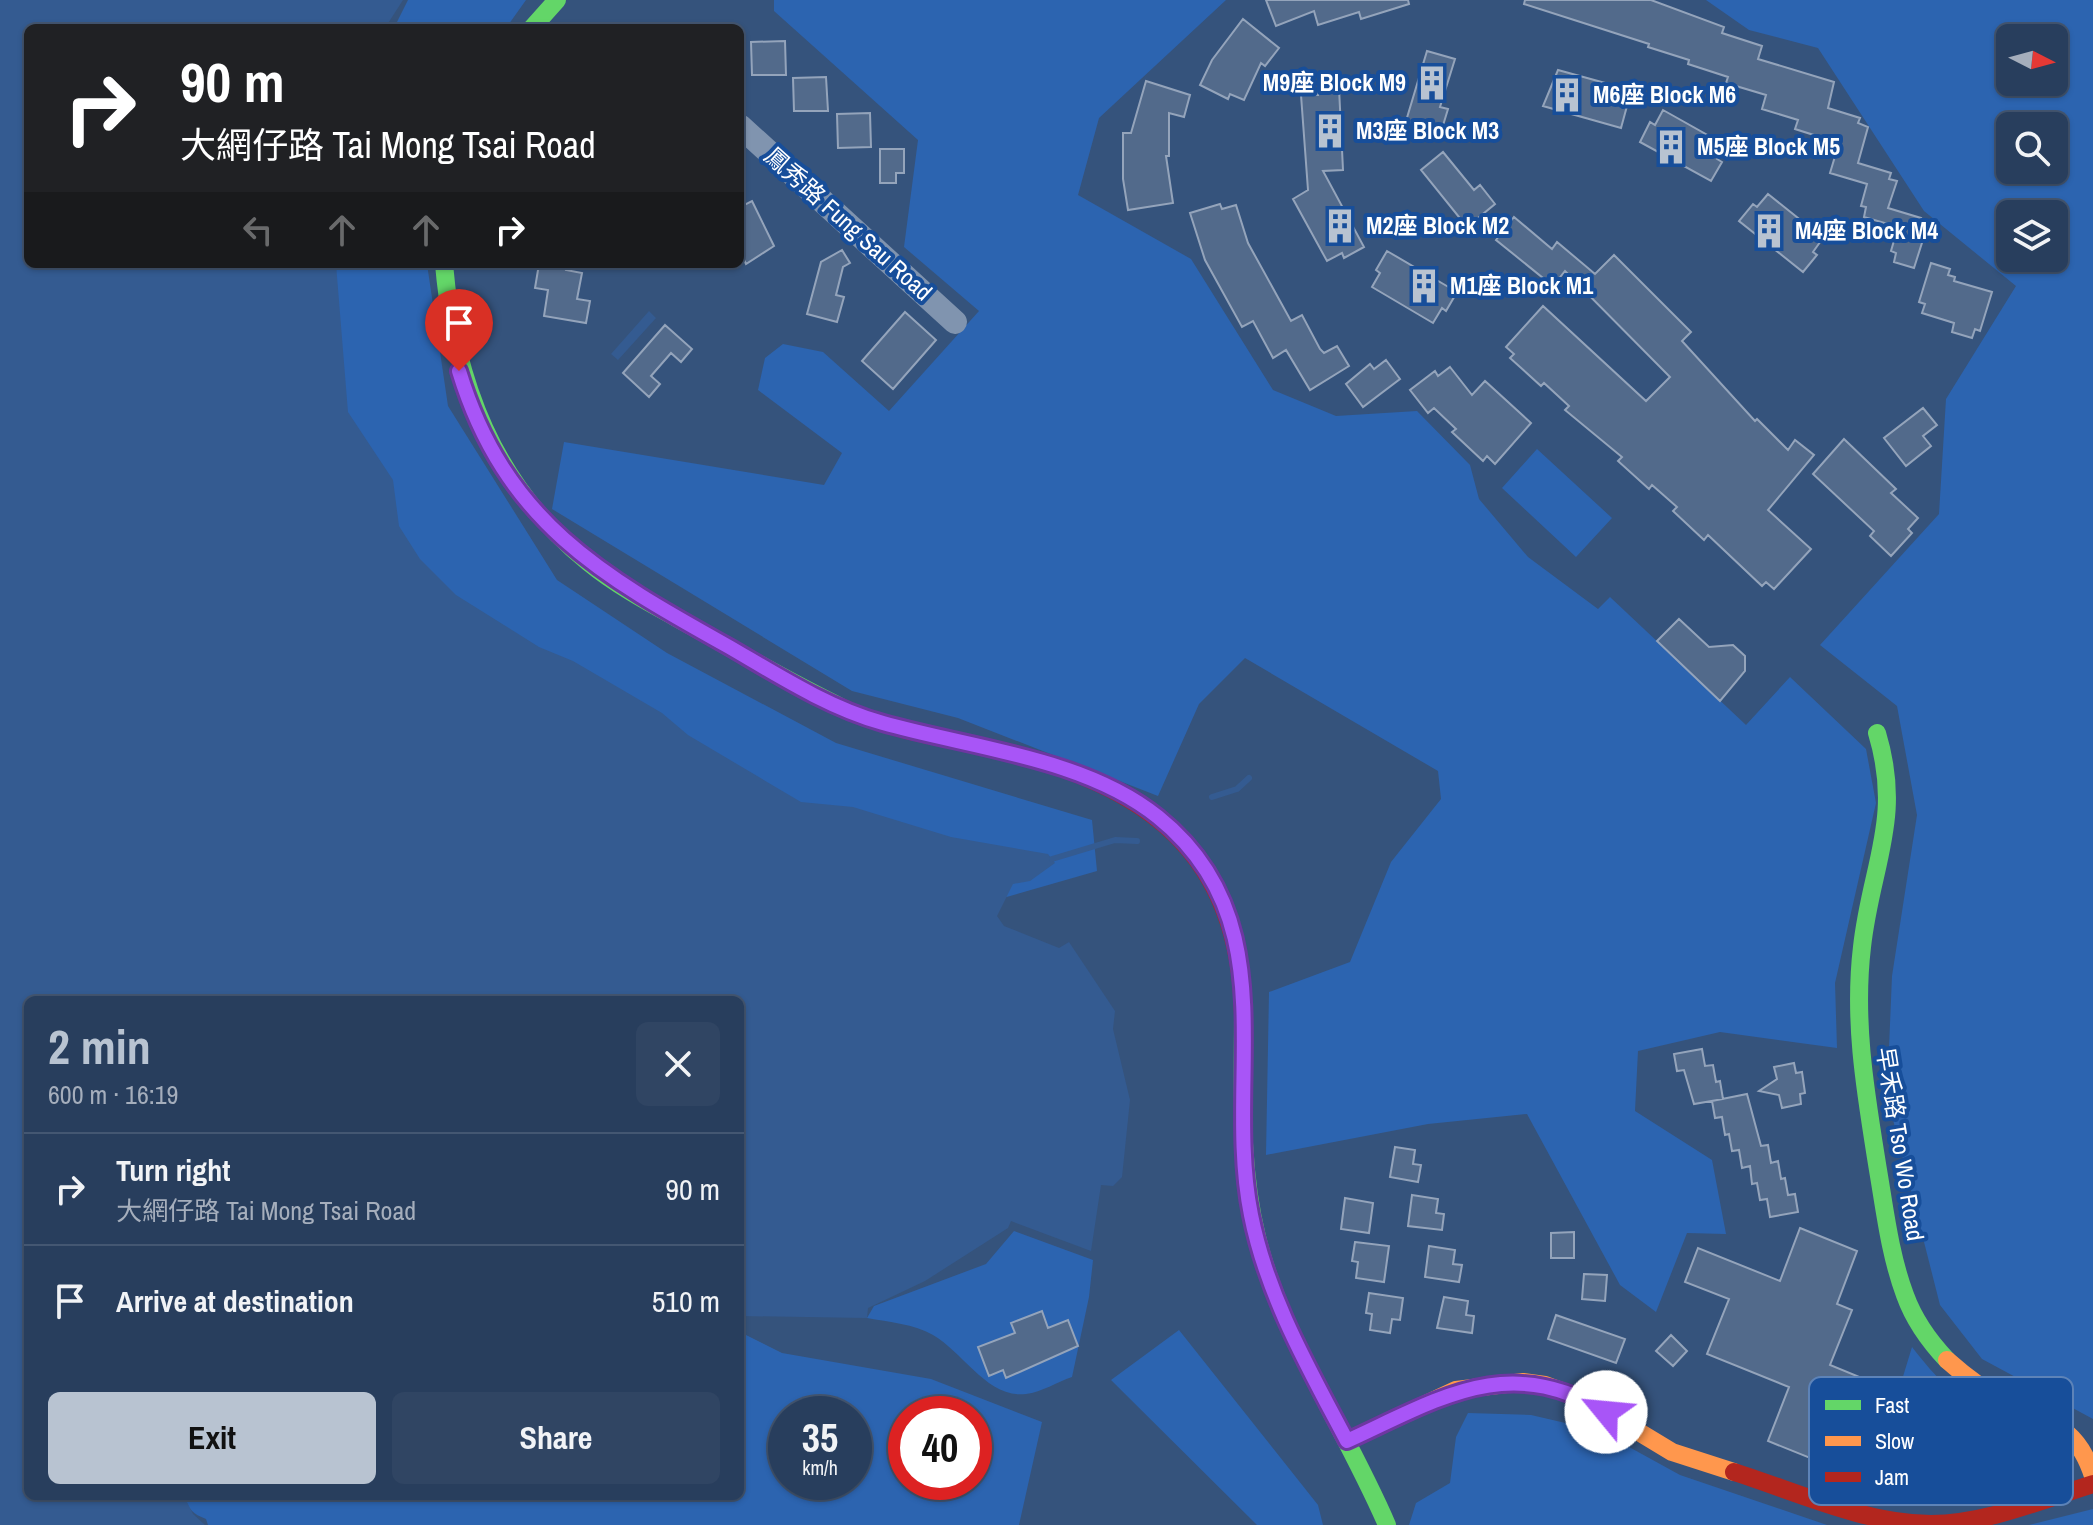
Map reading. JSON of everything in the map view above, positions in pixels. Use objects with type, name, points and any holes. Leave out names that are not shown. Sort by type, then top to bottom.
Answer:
[{"type":"street","points":[[536,24],[557,0]]},
{"type":"street","name":"鳳秀路 Fung Sau Road","points":[[744,130],[955,322]]},
{"type":"street","points":[[444,268],[452,341],[479,427],[523,496],[548,525],[588,562],[642,598],[847,710],[881,722],[1065,770],[1118,790],[1171,827],[1202,863],[1223,903],[1240,964],[1245,1022],[1246,1177],[1251,1217],[1288,1327],[1387,1525]]},
{"type":"street","name":"早禾路 Tso Wo Road","points":[[1877,733],[1888,771],[1891,811],[1860,959],[1859,1050],[1881,1194],[1899,1279],[1910,1309],[1947,1361],[1968,1377]]},
{"type":"street","points":[[1347,1441],[1456,1390],[1523,1382],[1545,1385],[1586,1400],[1672,1452],[1809,1496]]},
{"type":"street","name":"早禾路 Tso Wo Road","points":[[2073,1439],[2081,1447],[2093,1476]]},
{"type":"street","points":[[2073,1490],[2093,1484]]},
{"type":"street","points":[[1838,1505],[1885,1520],[1932,1524],[1979,1519],[2025,1505]]},
{"type":"shaded area","points":[[0,0],[403,0],[388,24],[24,24],[24,268],[336,268],[348,412],[393,480],[399,526],[420,559],[456,595],[539,647],[573,661],[662,713],[688,735],[801,802],[853,807],[951,837],[1048,854],[1055,863],[1030,881],[1013,884],[997,916],[1004,926],[1059,948],[1069,942],[1115,1011],[1113,1029],[1130,1100],[1122,1177],[1113,1186],[1101,1185],[1091,1251],[1011,1221],[1008,1228],[925,1281],[868,1308],[867,1318],[744,1316],[744,996],[24,996],[24,1500],[186,1500],[193,1514],[205,1525],[0,1525]]},
{"type":"shaded area","points":[[408,0],[526,0],[509,24],[396,24]]},
{"type":"shaded area","points":[[774,0],[1226,0],[1099,118],[1078,195],[1191,259],[1273,390],[1336,416],[1417,411],[1470,465],[1479,499],[1528,557],[1598,609],[1610,597],[1746,725],[1790,677],[1866,749],[1876,803],[1835,983],[1837,1048],[1720,1032],[1638,1051],[1635,1111],[1712,1160],[1726,1234],[1687,1233],[1656,1312],[1620,1285],[1527,1114],[1428,1124],[1266,1155],[1269,992],[1350,962],[1391,862],[1441,799],[1438,771],[1245,658],[1199,704],[1158,796],[958,718],[852,691],[552,509],[564,442],[824,485],[842,453],[758,390],[765,358],[783,344],[823,352],[889,411],[979,311],[904,247],[918,140],[774,11]]},
{"type":"shaded area","points":[[1706,0],[2093,0],[2093,1419],[2073,1408],[2073,1377],[2015,1377],[1982,1359],[1940,1305],[1887,1096],[1892,976],[1917,815],[1897,706],[1820,645],[1939,514],[1946,399],[2016,286],[1999,272],[2068,272],[2068,200],[1996,200],[1996,270],[1924,211],[1818,48],[1749,30]]},
{"type":"shaded area","points":[[296,268],[428,268],[448,406],[557,580],[667,653],[836,743],[1092,820],[1097,871],[989,902],[904,873],[410,591]]},
{"type":"shaded area","points":[[649,311],[656,318],[618,360],[611,354]]},
{"type":"shaded area","points":[[1537,449],[1612,518],[1576,557],[1502,488]]},
{"type":"shaded area","points":[[1014,1231],[1093,1260],[1089,1297],[1072,1377],[1032,1393],[1012,1394],[988,1382],[926,1331],[867,1318],[874,1306],[986,1264]]},
{"type":"shaded area","points":[[1179,1330],[1318,1505],[1323,1525],[1257,1525],[1111,1380]]},
{"type":"shaded area","points":[[744,1334],[782,1353],[931,1379],[975,1396],[888,1396],[888,1500],[992,1500],[992,1403],[1042,1422],[1019,1525],[208,1525],[206,1519],[192,1510],[186,1500],[744,1500]]},
{"type":"shaded area","points":[[1912,1347],[1938,1377],[1903,1377]]},
{"type":"shaded area","points":[[1468,1413],[1531,1415],[1600,1431],[1680,1475],[1827,1525],[1409,1525],[1416,1503],[1450,1483],[1456,1437]]},
{"type":"shaded area","points":[[2093,1509],[2093,1525],[2029,1525]]},
{"type":"building","points":[[1266,0],[1408,0],[1409,4],[1361,19],[1359,12],[1318,25],[1314,11],[1276,26]]},
{"type":"building","points":[[1525,0],[1651,0],[1724,27],[1722,33],[1762,46],[1758,59],[1834,82],[1828,108],[1860,118],[1858,123],[1868,127],[1858,163],[1891,173],[1889,179],[1897,181],[1888,208],[1921,218],[1919,224],[1927,227],[1914,268],[1894,262],[1896,253],[1891,251],[1898,227],[1864,217],[1866,207],[1861,206],[1867,184],[1830,173],[1839,143],[1795,129],[1798,120],[1762,109],[1766,95],[1726,83],[1728,77],[1688,64],[1689,60],[1648,47],[1649,44],[1524,4]]},
{"type":"building","points":[[1243,19],[1279,48],[1265,66],[1261,63],[1244,100],[1230,94],[1228,99],[1200,85],[1212,60]]},
{"type":"building","points":[[785,41],[786,75],[752,75],[751,42]]},
{"type":"building","name":"M9座 Block M9","points":[[1427,51],[1455,59],[1440,107],[1448,109],[1441,132],[1406,121]]},
{"type":"building","name":"M6座 Block M6","points":[[1558,70],[1627,89],[1622,105],[1627,106],[1621,128],[1543,106]]},
{"type":"building","points":[[826,77],[828,111],[794,111],[793,78]]},
{"type":"building","points":[[1146,81],[1190,95],[1184,117],[1169,113],[1169,156],[1166,156],[1173,203],[1128,210],[1123,179],[1123,133],[1131,133]]},
{"type":"building","points":[[1339,88],[1343,170],[1323,171],[1364,247],[1344,258],[1342,253],[1327,261],[1293,199],[1308,190],[1301,95],[1318,95],[1318,89]]},
{"type":"building","name":"M5座 Block M5","points":[[1663,110],[1725,145],[1717,159],[1722,162],[1711,181],[1640,142],[1650,122],[1655,125]]},
{"type":"building","points":[[870,113],[871,147],[838,148],[837,114]]},
{"type":"building","points":[[880,149],[904,149],[904,173],[896,173],[896,183],[880,183]]},
{"type":"building","points":[[1443,152],[1474,190],[1480,185],[1495,204],[1467,227],[1421,170]]},
{"type":"building","name":"M4座 Block M4","points":[[1768,194],[1823,238],[1813,252],[1817,255],[1803,272],[1739,221],[1753,204],[1757,207]]},
{"type":"building","points":[[752,201],[774,246],[746,264],[744,260],[744,205]]},
{"type":"building","points":[[1220,204],[1222,209],[1236,205],[1248,243],[1291,321],[1302,315],[1320,349],[1324,353],[1337,346],[1349,366],[1310,390],[1286,350],[1273,358],[1253,321],[1242,327],[1205,260],[1190,213]]},
{"type":"building","points":[[1514,217],[1552,249],[1557,242],[1595,274],[1614,255],[1691,332],[1682,341],[1755,421],[1757,419],[1788,450],[1795,440],[1814,455],[1768,510],[1811,549],[1774,589],[1766,582],[1762,586],[1708,535],[1704,540],[1673,511],[1677,507],[1652,485],[1649,489],[1618,461],[1622,457],[1565,410],[1569,406],[1510,358],[1514,354],[1506,347],[1543,306],[1646,401],[1670,377],[1565,271],[1553,286],[1496,240]]},
{"type":"building","points":[[842,250],[850,263],[843,267],[836,295],[844,297],[837,322],[807,314],[821,262]]},
{"type":"building","name":"M1座 Block M1","points":[[1387,251],[1457,292],[1446,311],[1442,308],[1433,323],[1372,287],[1380,273],[1376,270]]},
{"type":"building","points":[[1931,263],[1950,269],[1948,275],[1955,277],[1954,281],[1992,292],[1980,331],[1975,329],[1972,338],[1952,332],[1954,323],[1922,313],[1925,304],[1919,302]]},
{"type":"building","points":[[538,268],[566,268],[582,273],[577,299],[590,301],[586,323],[544,316],[548,290],[535,288]]},
{"type":"building","points":[[905,312],[936,340],[893,389],[862,361]]},
{"type":"building","points":[[665,325],[692,349],[681,362],[671,353],[651,376],[660,384],[649,397],[623,373]]},
{"type":"building","points":[[1386,360],[1400,379],[1363,407],[1346,384],[1370,364],[1374,369]]},
{"type":"building","points":[[1450,367],[1472,395],[1485,381],[1531,423],[1495,464],[1487,456],[1483,461],[1452,432],[1456,429],[1434,408],[1428,413],[1410,390],[1435,371],[1438,376]]},
{"type":"building","points":[[1923,408],[1937,425],[1923,436],[1931,446],[1906,466],[1884,438]]},
{"type":"building","points":[[1844,439],[1896,489],[1891,493],[1918,518],[1908,529],[1912,533],[1891,556],[1870,536],[1874,531],[1813,474]]},
{"type":"building","points":[[1679,619],[1709,647],[1733,645],[1745,656],[1745,671],[1720,701],[1657,641]]},
{"type":"building","points":[[1702,1049],[1705,1066],[1713,1065],[1716,1082],[1720,1081],[1723,1099],[1694,1104],[1684,1070],[1677,1071],[1674,1054]]},
{"type":"building","points":[[1794,1063],[1796,1073],[1802,1072],[1805,1093],[1800,1094],[1801,1104],[1782,1108],[1779,1095],[1759,1091],[1777,1079],[1774,1067]]},
{"type":"building","points":[[1747,1094],[1761,1146],[1768,1145],[1771,1163],[1778,1161],[1788,1195],[1795,1194],[1798,1212],[1770,1217],[1767,1199],[1760,1200],[1757,1183],[1752,1184],[1750,1166],[1742,1168],[1739,1150],[1732,1151],[1729,1134],[1725,1135],[1722,1117],[1715,1118],[1712,1101]]},
{"type":"building","points":[[1395,1147],[1415,1150],[1413,1164],[1421,1165],[1418,1182],[1390,1177]]},
{"type":"building","points":[[1412,1195],[1438,1199],[1436,1213],[1444,1214],[1442,1230],[1408,1226]]},
{"type":"building","points":[[1345,1198],[1373,1203],[1369,1233],[1341,1229]]},
{"type":"building","points":[[1800,1228],[1857,1251],[1837,1304],[1852,1310],[1830,1365],[1859,1377],[1809,1377],[1809,1458],[1768,1441],[1789,1387],[1707,1354],[1729,1299],[1685,1282],[1698,1248],[1780,1281]]},
{"type":"building","points":[[1574,1232],[1574,1258],[1551,1258],[1551,1233]]},
{"type":"building","points":[[1355,1242],[1389,1246],[1384,1282],[1356,1278],[1358,1262],[1352,1261]]},
{"type":"building","points":[[1429,1246],[1455,1250],[1453,1264],[1462,1265],[1459,1282],[1425,1277]]},
{"type":"building","points":[[1584,1274],[1607,1275],[1605,1301],[1582,1299]]},
{"type":"building","points":[[1369,1293],[1403,1298],[1400,1320],[1392,1319],[1390,1333],[1370,1330],[1372,1314],[1366,1313]]},
{"type":"building","points":[[1444,1297],[1468,1301],[1466,1315],[1474,1316],[1472,1333],[1437,1328]]},
{"type":"building","points":[[1042,1311],[1048,1328],[1068,1320],[1078,1346],[1006,1378],[1003,1370],[989,1376],[978,1347],[1015,1333],[1011,1323]]},
{"type":"building","points":[[1556,1315],[1625,1339],[1616,1363],[1548,1339]]},
{"type":"building","points":[[1671,1335],[1687,1351],[1673,1366],[1656,1351]]},
{"type":"waterway","points":[[1212,797],[1237,789],[1249,778]]},
{"type":"waterway","points":[[1052,859],[1115,840],[1137,841]]},
{"type":"traffic: fast","points":[[536,24],[557,0]]},
{"type":"traffic: fast","points":[[444,268],[458,349],[484,428],[527,500],[555,532],[588,562],[629,591],[841,707]]},
{"type":"traffic: fast","points":[[1877,733],[1887,791],[1886,817],[1862,947],[1859,1003],[1862,1059],[1895,1264],[1913,1313],[1928,1338],[1947,1360]]},
{"type":"traffic: fast","points":[[1243,1014],[1245,1154],[1257,1237],[1268,1274],[1298,1347],[1387,1525]]},
{"type":"traffic: slow","points":[[1947,1360],[1968,1377]]},
{"type":"traffic: slow","points":[[1347,1441],[1456,1390],[1523,1382],[1545,1385],[1586,1400],[1672,1452],[1734,1472]]},
{"type":"traffic: slow","points":[[2073,1439],[2087,1459],[2093,1476]]},
{"type":"traffic: jam","points":[[841,707],[899,728],[1052,765],[1099,783],[1140,806],[1175,834],[1203,868],[1224,909],[1238,957],[1243,1014]]},
{"type":"traffic: jam","points":[[1734,1472],[1809,1498]]},
{"type":"traffic: jam","points":[[2073,1491],[2093,1484]]},
{"type":"traffic: jam","points":[[1832,1505],[1881,1519],[1931,1524],[1993,1516],[2030,1505]]},
{"type":"place","name":"M9座 Block M9","points":[[1432,83]]},
{"type":"place","name":"M6座 Block M6","points":[[1567,95]]},
{"type":"place","name":"M3座 Block M3","points":[[1330,131]]},
{"type":"place","name":"M5座 Block M5","points":[[1671,147]]},
{"type":"place","name":"M2座 Block M2","points":[[1340,226]]},
{"type":"place","name":"M4座 Block M4","points":[[1769,231]]},
{"type":"place","name":"M1座 Block M1","points":[[1424,286]]},
{"type":"route","points":[[459,371],[479,427],[523,496],[561,539],[625,588],[813,694],[863,717],[1065,770],[1103,783],[1147,808],[1171,827],[1192,850],[1217,888],[1233,931],[1240,964],[1245,1022],[1245,1155],[1251,1217],[1288,1327],[1347,1441],[1456,1390],[1500,1382],[1545,1385],[1586,1400],[1606,1412]]}]
